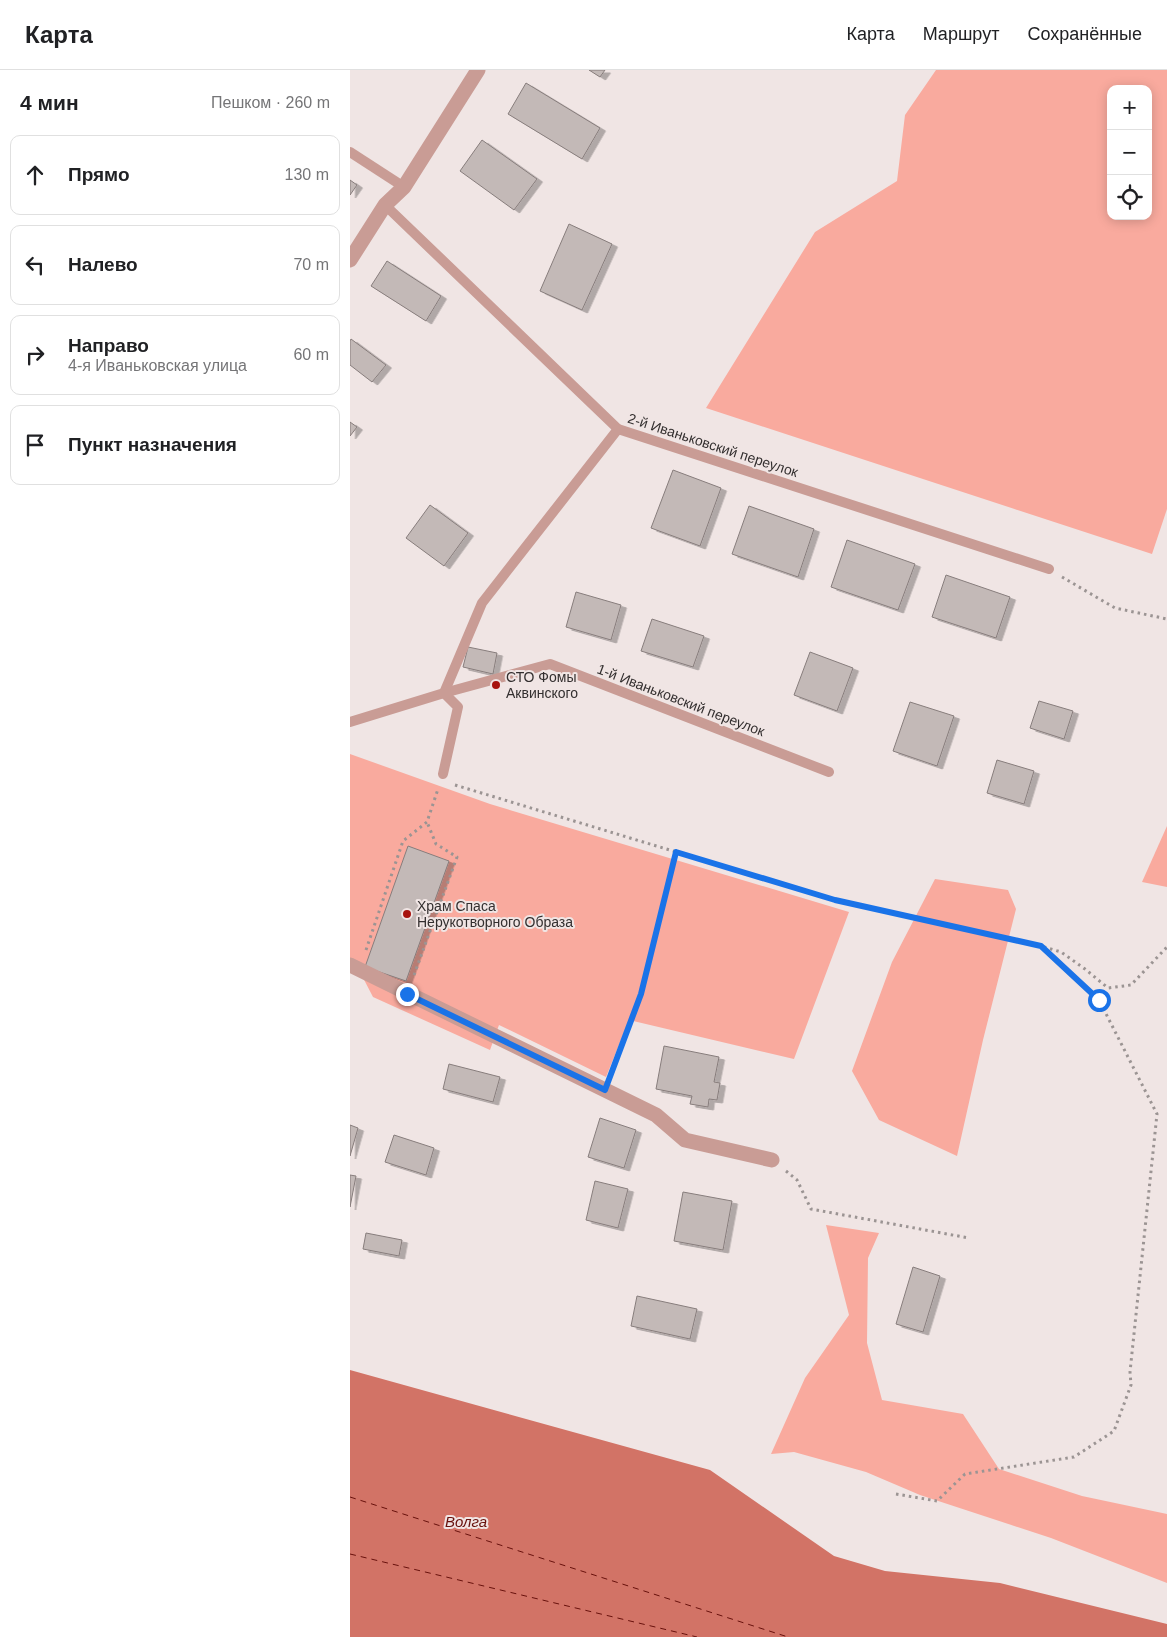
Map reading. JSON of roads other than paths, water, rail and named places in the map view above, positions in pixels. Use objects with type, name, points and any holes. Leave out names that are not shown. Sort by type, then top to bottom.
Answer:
[{"type":"street","points":[[350,260],[385,206],[404,187],[478,70]]},
{"type":"street","points":[[355,968],[656,1115],[685,1140],[772,1160]]},
{"type":"lane","points":[[350,152],[404,187]]},
{"type":"lane","name":"2-й Иваньковский переулок","points":[[385,206],[618,429],[1048,569]]},
{"type":"lane","points":[[441,777],[458,707],[444,693],[482,603],[618,429]]},
{"type":"lane","name":"1-й Иваньковский переулок","points":[[350,722],[444,693],[550,664],[829,772]]},
{"type":"water","name":"Волга","points":[[350,1370],[710,1470],[834,1556],[885,1571],[1000,1583],[1167,1624],[1167,1637],[350,1637]]},
{"type":"place","name":"СТО Фомы Аквинского","points":[[496,685]]},
{"type":"place","name":"Храм Спаса Нерукотворного Образа","points":[[407,914]]}]
